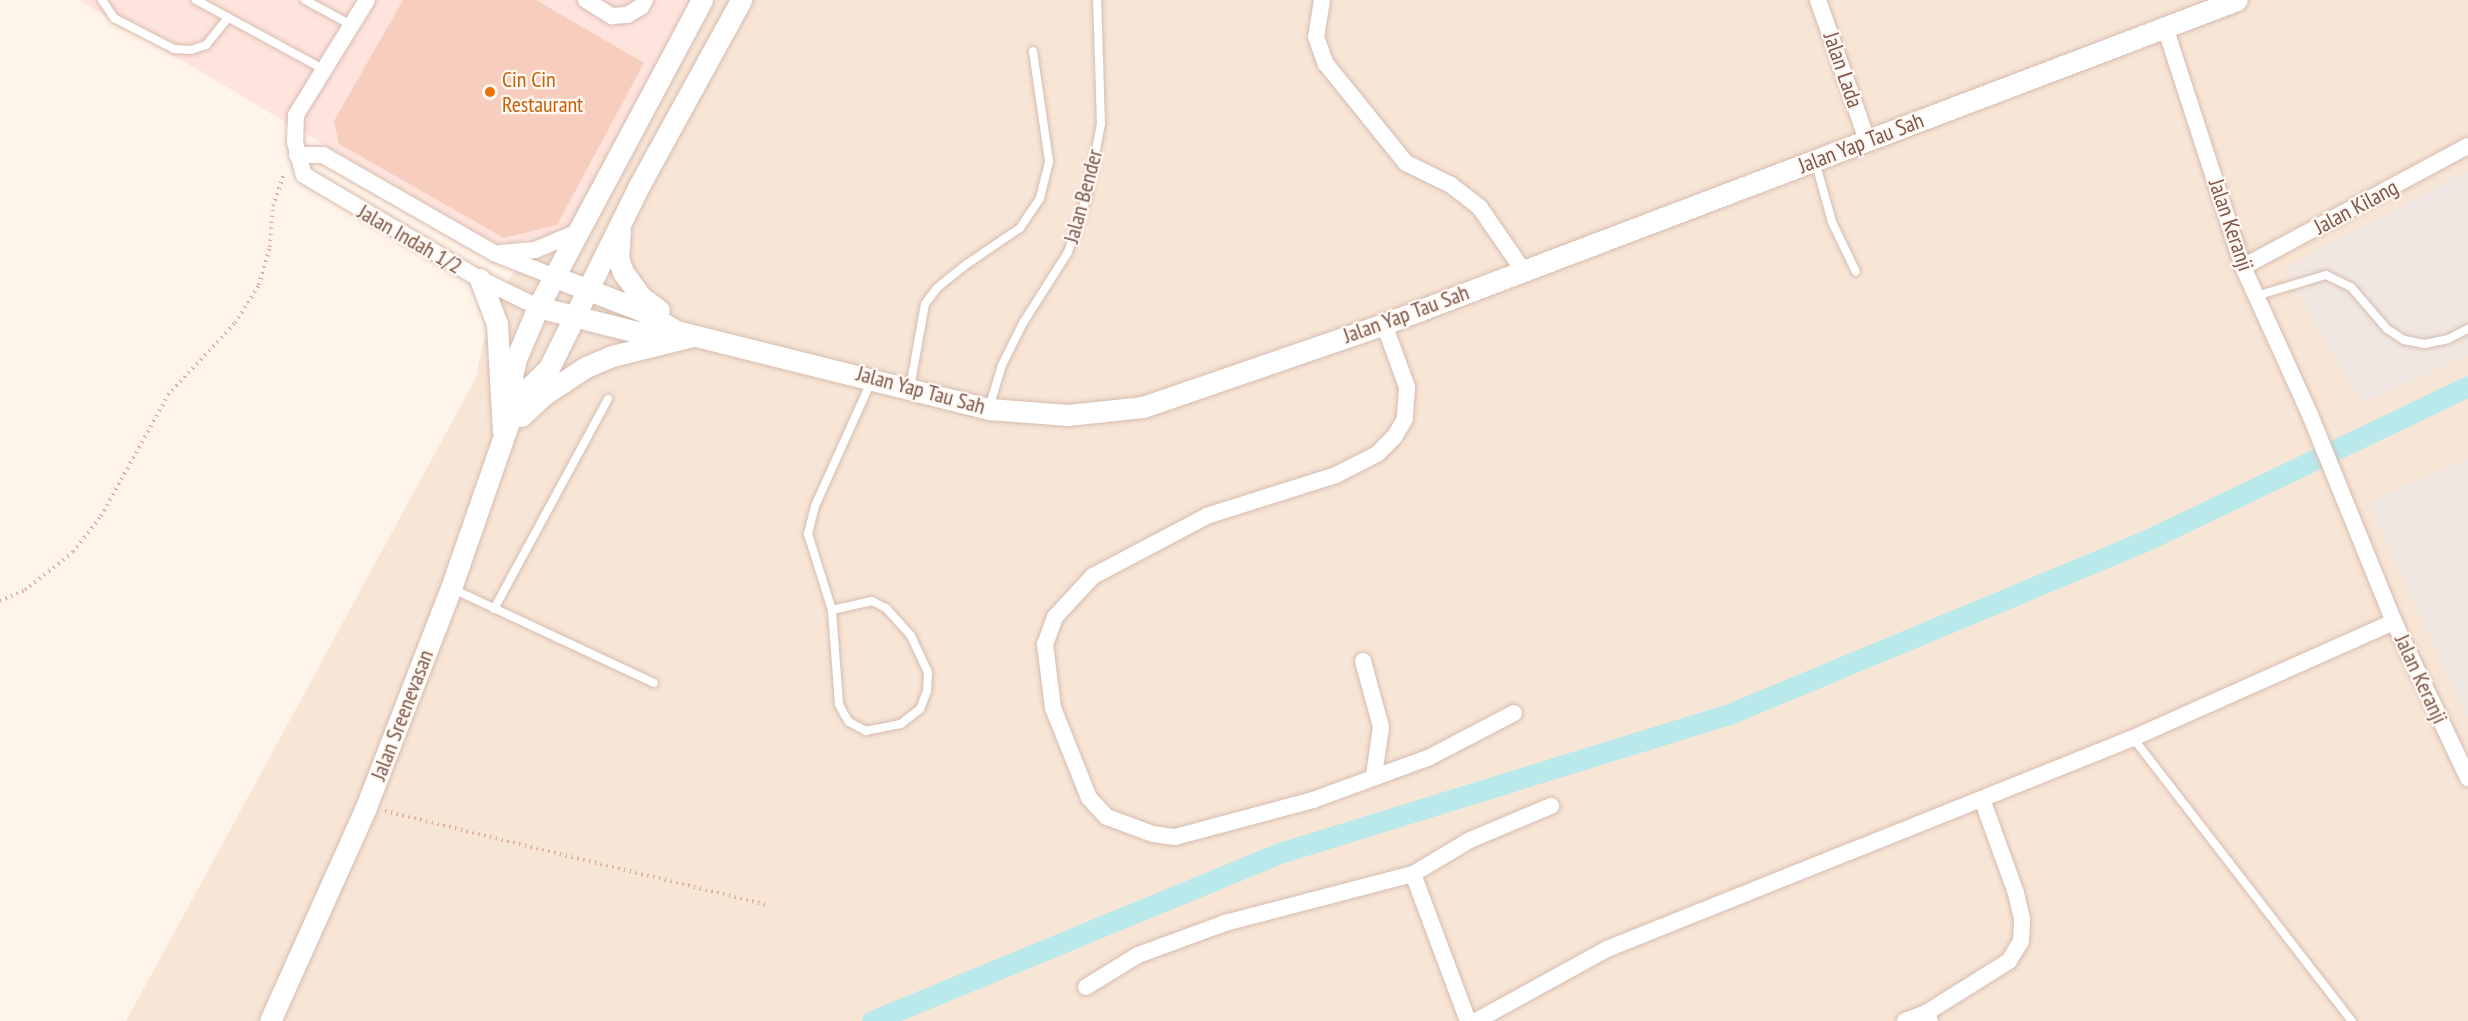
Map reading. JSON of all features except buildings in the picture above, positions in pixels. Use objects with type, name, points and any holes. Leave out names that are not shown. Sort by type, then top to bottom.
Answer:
[{"type":"street","points":[[296,148],[296,115],[367,0]]},
{"type":"street","points":[[586,0],[612,16],[627,15],[645,0]]},
{"type":"street","points":[[516,401],[512,376],[516,359],[538,307],[702,0]]},
{"type":"street","points":[[516,401],[549,368],[620,224],[741,0]]},
{"type":"street","points":[[1322,0],[1316,37],[1326,64],[1406,163],[1451,184],[1480,208],[1523,270]]},
{"type":"street","name":"Jalan Lada","points":[[1818,0],[1867,141]]},
{"type":"street","name":"Jalan Yap Tau Sah","points":[[555,277],[589,288],[643,311],[685,333],[873,377],[988,409],[1068,415],[1143,406],[1384,324],[2166,30],[2237,0]]},
{"type":"street","name":"Jalan Keranji","points":[[2166,30],[2243,267],[2310,415],[2394,622],[2468,778]]},
{"type":"street","name":"Jalan Kilang","points":[[2243,267],[2468,146]]},
{"type":"street","name":"Jalan Indah 1/2","points":[[296,148],[323,155],[494,253],[555,277]]},
{"type":"street","name":"Jalan Indah 1/2","points":[[296,148],[307,180],[480,279],[538,307]]},
{"type":"street","points":[[620,224],[618,257],[632,286],[641,297],[685,333]]},
{"type":"street","points":[[494,253],[535,250],[578,232]]},
{"type":"street","points":[[480,279],[497,324],[503,437]]},
{"type":"street","points":[[538,307],[574,319],[637,332],[685,333]]},
{"type":"street","points":[[1384,324],[1402,367],[1408,407],[1394,437],[1377,454],[1335,475],[1207,516],[1093,576],[1055,618],[1045,644],[1053,708],[1089,798],[1107,817],[1124,825],[1175,837],[1313,800],[1374,775],[1428,758],[1514,713]]},
{"type":"street","points":[[503,437],[529,407],[586,367],[612,356],[685,333]]},
{"type":"street","name":"Jalan Sreenevasan","points":[[270,1021],[366,807],[451,588],[516,401]]},
{"type":"street","points":[[1476,1021],[1608,949],[2133,738],[2394,622]]},
{"type":"street","points":[[1363,661],[1381,727],[1374,775]]},
{"type":"street","points":[[1905,1021],[1928,1017],[2009,961],[2020,940],[2022,919],[2016,893],[1982,799]]},
{"type":"street","points":[[1086,987],[1138,955],[1225,923],[1413,874],[1470,840],[1551,806]]},
{"type":"street","points":[[1413,874],[1468,1021]]},
{"type":"lane","points":[[102,0],[114,18],[174,49],[191,50],[206,45],[228,18]]},
{"type":"lane","points":[[196,0],[323,69]]},
{"type":"lane","points":[[304,0],[351,25]]},
{"type":"lane","name":"Jalan Bender","points":[[988,409],[1002,365],[1023,323],[1068,252],[1087,196],[1101,124],[1097,0]]},
{"type":"lane","points":[[910,388],[925,304],[937,288],[967,264],[1020,228],[1040,198],[1049,161],[1033,51]]},
{"type":"lane","points":[[1815,161],[1832,222],[1856,272]]},
{"type":"lane","points":[[2256,297],[2326,275],[2351,287],[2387,329],[2404,340],[2425,344],[2448,339],[2468,329]]},
{"type":"lane","points":[[832,610],[872,601],[886,608],[911,636],[928,672],[927,691],[920,709],[901,724],[866,731],[849,722],[839,704],[832,610],[808,534],[815,506],[873,377]]},
{"type":"lane","points":[[495,609],[608,399]]},
{"type":"lane","points":[[451,588],[654,683]]},
{"type":"lane","points":[[2133,738],[2352,1021]]},
{"type":"path","points":[[0,601],[25,590],[73,552],[101,516],[168,395],[235,323],[253,295],[270,247],[273,206],[296,148]]},
{"type":"path","points":[[366,807],[769,905]]},
{"type":"shaded area","name":"Cin Cin Restaurant","points":[[79,0],[689,0],[564,230],[498,247]]},
{"type":"shaded area","points":[[665,0],[2468,0],[2468,1021],[126,1021],[475,380],[490,314]]},
{"type":"shaded area","points":[[2468,170],[2468,355],[2362,404],[2284,269]]},
{"type":"shaded area","points":[[2468,458],[2468,719],[2369,503]]},
{"type":"waterway","points":[[872,1021],[1283,852],[1734,712],[2147,540],[2468,386]]},
{"type":"place","name":"Cin Cin Restaurant","points":[[490,92]]}]
